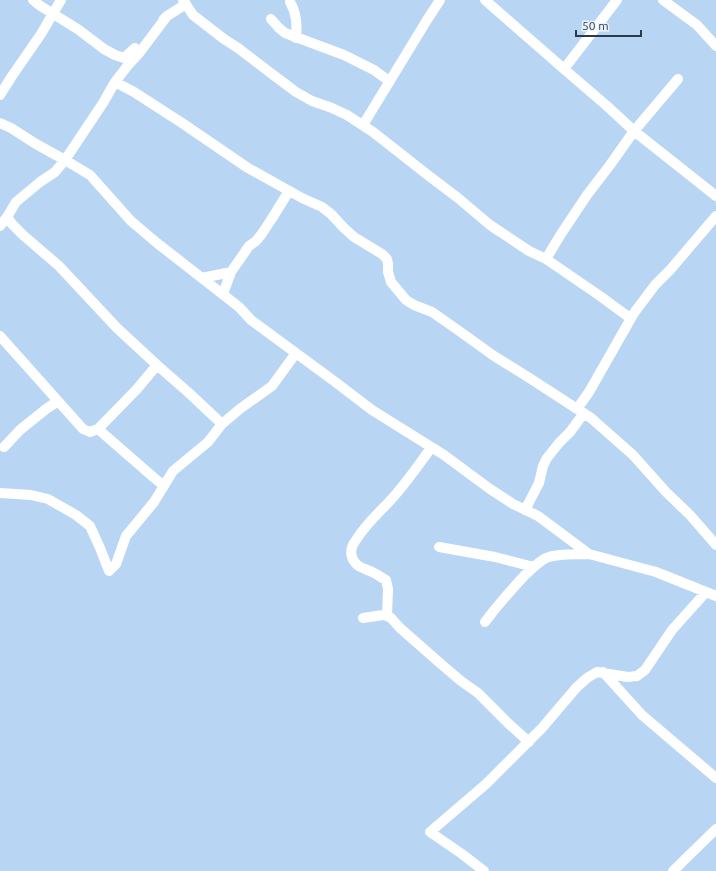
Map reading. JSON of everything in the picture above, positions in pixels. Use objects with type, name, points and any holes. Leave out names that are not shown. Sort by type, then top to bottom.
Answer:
[{"type":"street","points":[[33,0],[110,52],[124,58],[167,16],[184,2],[193,14],[224,40],[238,48],[296,92],[312,101],[347,115],[363,125],[458,198],[490,225],[529,251],[546,259],[630,318]]},
{"type":"street","points":[[0,95],[41,34],[61,0]]},
{"type":"street","points":[[363,125],[440,0]]},
{"type":"street","points":[[485,0],[608,106],[634,131],[716,196]]},
{"type":"street","points":[[564,69],[617,0]]},
{"type":"street","points":[[663,0],[697,25],[716,46]]},
{"type":"street","points":[[290,2],[295,10],[297,26],[296,38]]},
{"type":"street","points":[[0,226],[16,202],[40,182],[55,172],[65,160],[104,103],[114,82],[140,52],[167,16]]},
{"type":"street","points":[[271,18],[285,33],[344,55],[374,70],[390,81]]},
{"type":"street","points":[[546,259],[587,195],[634,131],[678,78]]},
{"type":"street","points":[[114,82],[134,92],[206,138],[248,168],[302,198],[322,207],[354,237],[382,254],[387,259],[388,272],[391,282],[406,300],[432,312],[494,356],[591,418],[633,455],[666,492],[690,515],[716,545]]},
{"type":"street","points":[[0,123],[90,175],[131,221],[157,243],[238,307],[251,320],[372,410],[444,455],[490,489],[524,510],[538,516],[589,554]]},
{"type":"street","points":[[222,294],[231,272],[249,246],[256,241],[272,220],[289,191]]},
{"type":"street","points":[[524,510],[539,483],[543,466],[547,458],[570,432],[589,392],[630,318],[655,285],[670,270],[716,216]]},
{"type":"street","points":[[7,217],[23,235],[59,266],[117,328],[222,424]]},
{"type":"street","points":[[202,278],[231,272]]},
{"type":"street","points":[[0,336],[83,429],[90,432],[98,429],[137,389],[157,365]]},
{"type":"street","points":[[0,492],[32,495],[48,499],[76,515],[90,526],[109,571],[116,564],[126,536],[154,502],[173,471],[208,442],[222,424],[241,408],[272,386],[296,353]]},
{"type":"street","points":[[4,447],[20,430],[58,401]]},
{"type":"street","points":[[98,429],[164,486]]},
{"type":"street","points":[[387,616],[388,589],[386,580],[375,573],[360,568],[356,564],[352,558],[352,546],[355,540],[377,514],[386,506],[432,448]]},
{"type":"street","points":[[439,547],[495,557],[534,567]]},
{"type":"street","points":[[485,622],[501,601],[534,567],[547,558],[555,555],[589,554],[656,572],[716,596]]},
{"type":"street","points":[[484,871],[430,832],[486,784],[542,728],[576,688],[587,678],[597,672],[628,677],[637,676],[645,670],[672,630],[706,592]]},
{"type":"street","points":[[363,618],[383,615],[387,616],[461,681],[478,693],[528,742]]},
{"type":"street","points":[[603,672],[642,715],[716,778]]},
{"type":"street","points":[[673,871],[716,829]]}]
